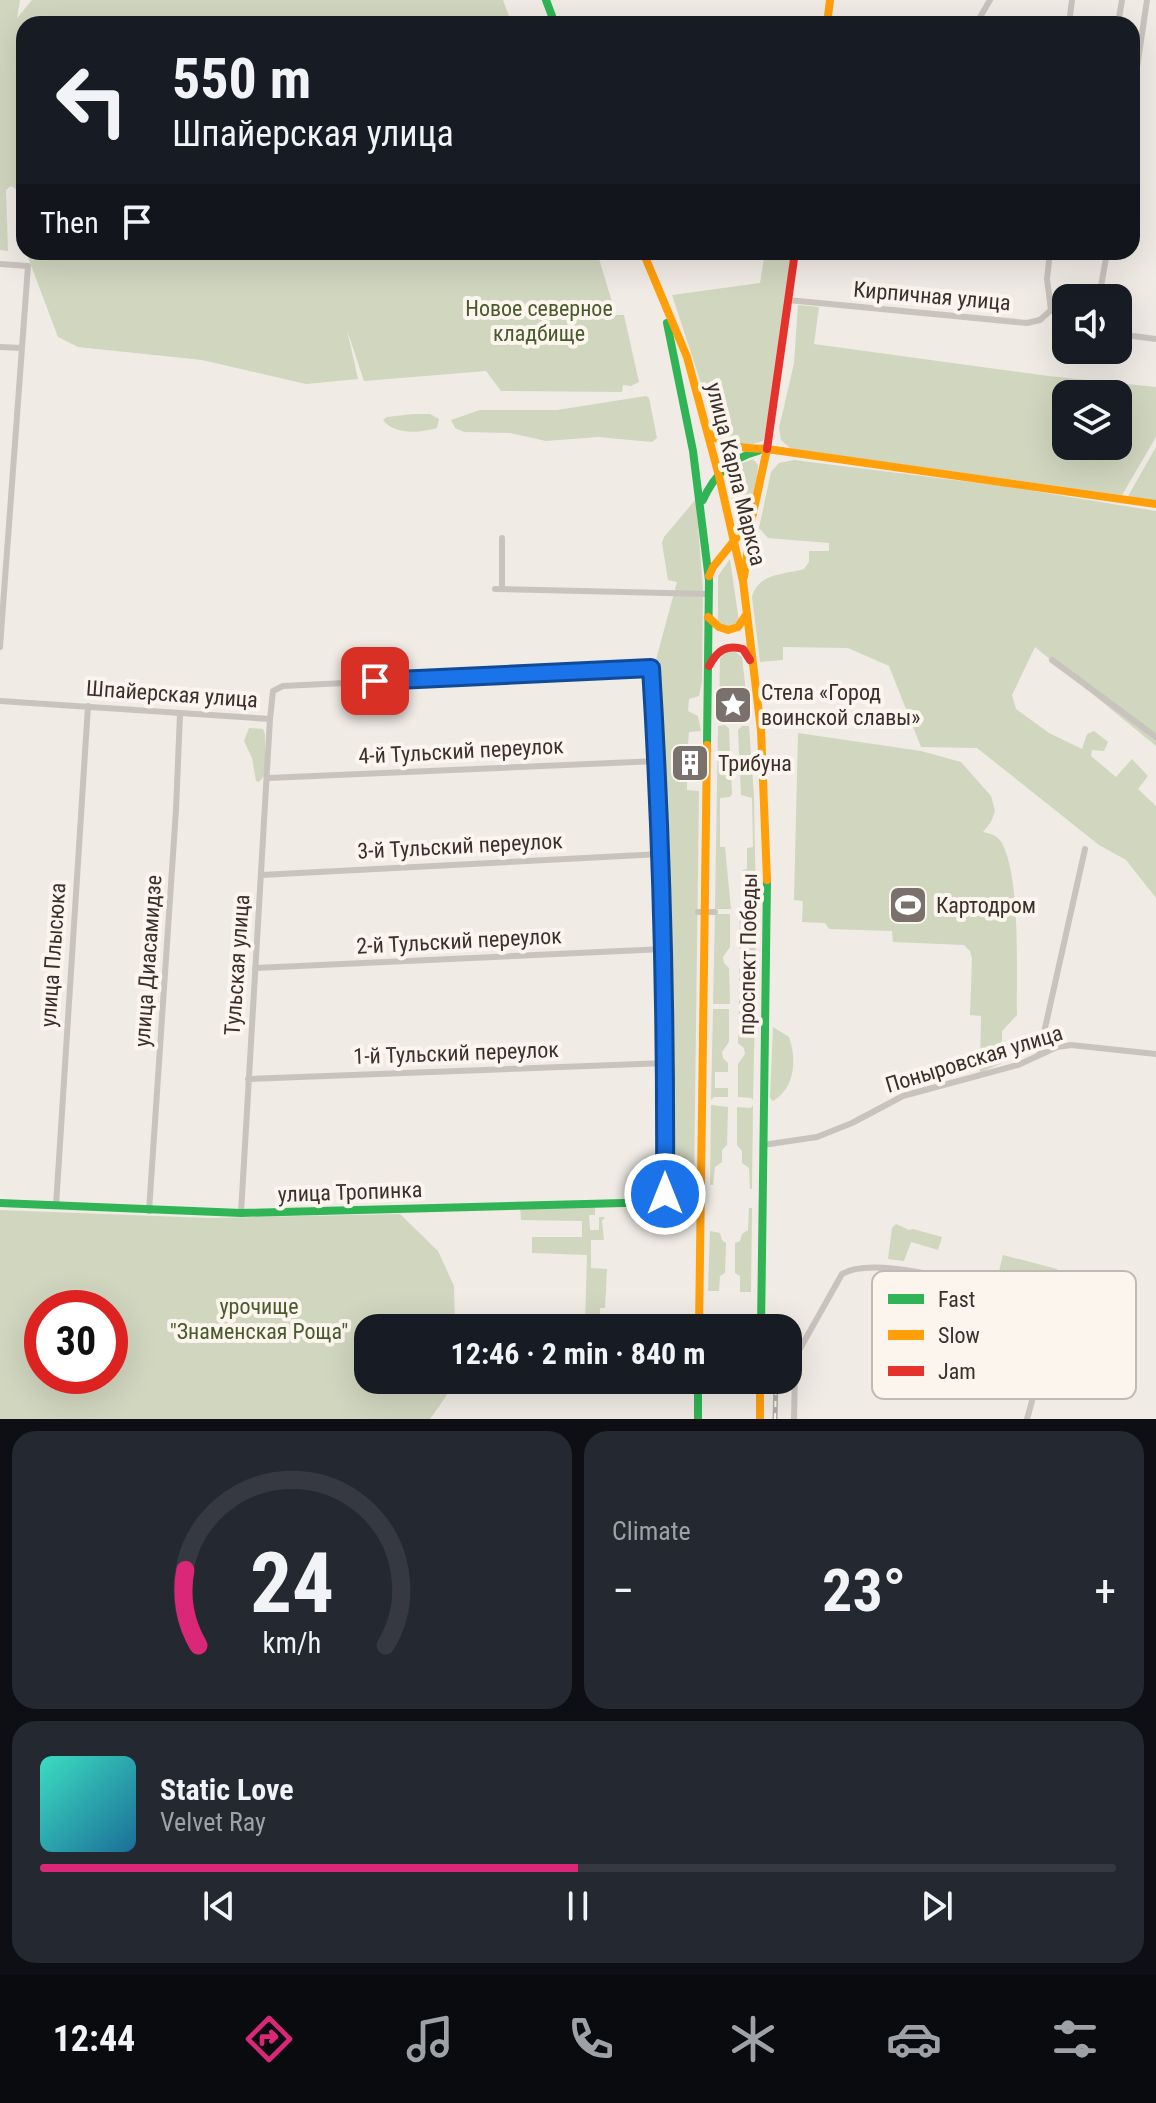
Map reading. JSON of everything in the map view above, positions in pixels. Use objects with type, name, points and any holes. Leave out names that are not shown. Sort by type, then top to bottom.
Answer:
[{"type":"main road","name":"улица Карла Маркса","points":[[646,260],[687,357],[743,581]]},
{"type":"main road","name":"улица Карла Маркса","points":[[743,581],[752,518],[767,449],[794,260]]},
{"type":"main road","name":"проспект Победы","points":[[660,296],[683,385],[702,504],[709,580],[701,1314]]},
{"type":"main road","points":[[708,432],[724,445],[1156,504]]},
{"type":"main road","points":[[702,504],[719,476],[742,456],[767,449]]},
{"type":"main road","points":[[709,580],[713,567],[752,518]]},
{"type":"main road","name":"проспект Победы","points":[[743,581],[765,791],[767,895],[760,1314]]},
{"type":"main road","points":[[708,617],[722,630],[731,632],[738,628],[746,615]]},
{"type":"main road","points":[[708,670],[720,649],[732,646],[743,649],[753,667]]},
{"type":"main road","name":"улица Тропинка","points":[[0,1203],[241,1213],[701,1201]]},
{"type":"main road","points":[[698,1419],[699,1394]]},
{"type":"main road","points":[[760,1394],[760,1419]]},
{"type":"street","points":[[1140,47],[1147,0]]},
{"type":"street","points":[[1049,260],[1047,279],[1051,310]]},
{"type":"street","points":[[1101,284],[1106,260]]},
{"type":"street","points":[[0,264],[28,266],[0,647]]},
{"type":"street","name":"Кирпичная улица","points":[[788,300],[1027,323],[1040,320],[1051,310]]},
{"type":"street","points":[[1132,336],[1156,339]]},
{"type":"street","points":[[0,347],[22,348]]},
{"type":"street","points":[[0,467],[12,468]]},
{"type":"street","points":[[502,538],[499,589],[708,594]]},
{"type":"street","points":[[1052,660],[1156,737]]},
{"type":"street","name":"Шпайерская улица","points":[[0,701],[270,719],[273,691],[283,686],[651,668],[657,761]]},
{"type":"street","name":"улица Плысюка","points":[[56,1206],[88,706]]},
{"type":"street","name":"улица Диасамидзе","points":[[149,1211],[180,714]]},
{"type":"street","name":"Тульская улица","points":[[241,1213],[270,719]]},
{"type":"street","points":[[657,761],[664,949],[665,1201]]},
{"type":"street","name":"4-й Тульский переулок","points":[[268,778],[657,761]]},
{"type":"street","points":[[1039,1055],[1085,849]]},
{"type":"street","name":"3-й Тульский переулок","points":[[261,875],[661,854]]},
{"type":"street","name":"2-й Тульский переулок","points":[[255,968],[664,949]]},
{"type":"street","name":"Поныровская улица","points":[[763,1145],[817,1137],[852,1123],[903,1096],[1018,1065],[1071,1045],[1156,1054]]},
{"type":"street","name":"1-й Тульский переулок","points":[[248,1079],[666,1063]]},
{"type":"street","points":[[802,1346],[842,1274],[856,1267],[911,1271]]},
{"type":"street","points":[[794,1419],[795,1394]]},
{"type":"street","points":[[1027,1419],[1033,1399]]},
{"type":"green space","points":[[0,0],[20,0],[16,16],[16,189],[11,186],[6,190],[8,251],[0,250]]},
{"type":"green space","points":[[32,0],[503,0],[509,16],[19,16]]},
{"type":"green space","name":"Новое северное кладбище","points":[[29,260],[599,260],[616,315],[624,315],[639,382],[631,386],[623,385],[622,392],[501,391],[486,371],[364,381],[347,330],[358,379],[306,384],[202,360],[78,347],[58,337]]},
{"type":"green space","points":[[764,260],[790,260],[779,360],[765,435],[763,441],[749,445],[719,438],[672,295],[760,283]]},
{"type":"green space","points":[[798,305],[819,307],[814,344],[1087,380],[1052,380],[1052,460],[1132,460],[1132,385],[1156,387],[1156,437],[1122,495],[791,449],[781,440],[779,428],[794,363]]},
{"type":"green space","points":[[646,396],[657,438],[652,442],[598,437],[546,441],[510,433],[464,432],[455,428],[451,420],[480,410],[557,410]]},
{"type":"green space","points":[[430,414],[439,419],[437,428],[415,432],[400,430],[383,420],[387,417]]},
{"type":"green space","points":[[1156,447],[1156,502],[1127,498]]},
{"type":"green space","points":[[753,459],[758,465],[755,490],[748,516],[739,528],[726,476],[735,466]]},
{"type":"green space","points":[[794,460],[1002,486],[1156,511],[1156,746],[1035,647],[1012,695],[1016,709],[1049,733],[1082,749],[1087,734],[1094,731],[1108,742],[1104,751],[1092,750],[1091,756],[1116,777],[1132,759],[1148,776],[1138,789],[1156,806],[1156,898],[1126,860],[1099,845],[977,748],[921,747],[889,666],[848,648],[783,647],[783,660],[760,662],[752,597],[755,589],[773,576],[804,569],[809,562],[809,551],[829,551],[829,543],[768,538],[759,528],[771,472],[779,463]]},
{"type":"green space","points":[[696,499],[703,589],[702,682],[699,696],[689,699],[688,711],[698,716],[701,731],[689,732],[688,745],[682,748],[682,775],[687,778],[687,790],[699,791],[694,1184],[693,1191],[670,1191],[656,714],[660,713],[660,696],[655,695],[654,667],[677,582],[668,580],[662,543]]},
{"type":"green space","points":[[730,559],[739,622],[727,627],[718,621],[718,576]]},
{"type":"green space","points":[[734,651],[742,657],[749,719],[746,719],[743,693],[733,686],[723,691],[722,720],[719,720],[720,658],[726,652]]},
{"type":"green space","points":[[718,726],[729,728],[730,754],[726,769],[731,773],[732,794],[720,798],[720,847],[725,847],[731,909],[715,909]]},
{"type":"green space","points":[[749,726],[754,796],[756,909],[743,909],[743,870],[747,869],[747,848],[753,847],[752,798],[741,795],[740,773],[744,770],[744,759],[739,754],[738,730]]},
{"type":"green space","points":[[249,728],[263,729],[265,734],[265,775],[259,782],[256,781],[252,758],[244,741]]},
{"type":"green space","name":"Картодром","points":[[798,733],[921,751],[961,762],[991,796],[995,811],[983,832],[999,839],[1009,862],[1016,928],[1017,1015],[1002,1031],[1002,1063],[980,1073],[981,1016],[970,1015],[972,959],[964,945],[893,942],[892,931],[829,929],[825,923],[802,922],[803,901],[794,900]]},
{"type":"green space","points":[[715,914],[730,914],[730,947],[723,957],[729,968],[730,1004],[713,1004]]},
{"type":"green space","points":[[740,914],[756,914],[755,1005],[739,1004],[739,969],[746,959],[739,948]]},
{"type":"green space","points":[[713,1009],[729,1009],[729,1042],[722,1052],[728,1063],[728,1072],[715,1072],[715,1088],[728,1088],[728,1097],[714,1097],[711,1100]]},
{"type":"green space","points":[[739,1009],[755,1010],[753,1100],[738,1097],[738,1064],[745,1054],[738,1043]]},
{"type":"green space","points":[[773,1027],[789,1037],[793,1064],[786,1089],[773,1101],[770,1098]]},
{"type":"green space","points":[[711,1105],[728,1107],[727,1145],[722,1150],[722,1162],[715,1167],[713,1185],[710,1185]]},
{"type":"green space","points":[[753,1105],[750,1189],[749,1168],[742,1163],[742,1151],[737,1145],[737,1107],[751,1108]]},
{"type":"green space","points":[[520,1206],[595,1206],[595,1215],[589,1215],[590,1230],[599,1230],[599,1217],[605,1217],[602,1221],[604,1240],[591,1240],[591,1268],[607,1269],[605,1308],[600,1308],[600,1314],[585,1314],[587,1255],[532,1253],[532,1237],[582,1237],[582,1221],[521,1220]]},
{"type":"green space","points":[[749,1208],[752,1208],[751,1292],[740,1292],[740,1276],[735,1273],[735,1243],[748,1230]]},
{"type":"green space","name":"урочище \"Знаменская Роща\"","points":[[0,1210],[208,1218],[400,1214],[438,1251],[454,1286],[455,1314],[354,1314],[354,1394],[447,1394],[430,1419],[0,1419]]},
{"type":"green space","points":[[896,1224],[942,1237],[938,1250],[911,1242],[904,1261],[888,1259],[892,1228]]},
{"type":"green space","points":[[710,1231],[720,1233],[726,1243],[725,1273],[720,1276],[719,1291],[708,1291]]},
{"type":"green space","points":[[1003,1255],[1058,1271],[999,1271]]},
{"type":"railway","points":[[775,1419],[776,1394]]},
{"type":"traffic: fast","points":[[546,0],[552,16]]},
{"type":"traffic: fast","points":[[667,323],[693,451],[709,580],[707,745]]},
{"type":"traffic: fast","points":[[703,500],[725,469],[740,458],[758,451]]},
{"type":"traffic: fast","points":[[761,1314],[767,880]]},
{"type":"traffic: fast","points":[[0,1203],[241,1213],[701,1201]]},
{"type":"traffic: fast","points":[[698,1394],[698,1419]]},
{"type":"traffic: slow","points":[[828,16],[830,0]]},
{"type":"traffic: slow","points":[[646,260],[687,357],[743,581],[761,730],[767,880]]},
{"type":"traffic: slow","points":[[708,432],[721,441],[743,447],[1156,504]]},
{"type":"traffic: slow","points":[[744,577],[752,518],[767,449]]},
{"type":"traffic: slow","points":[[709,576],[750,521]]},
{"type":"traffic: slow","points":[[708,617],[728,630],[738,627],[746,615]]},
{"type":"traffic: slow","points":[[699,1314],[707,745]]},
{"type":"traffic: slow","points":[[760,1394],[760,1419]]},
{"type":"traffic: jam","points":[[767,449],[794,260]]},
{"type":"traffic: jam","points":[[709,666],[715,656],[732,647],[743,649],[750,660]]},
{"type":"place","name":"Стела «Город воинской славы»","points":[[733,705]]},
{"type":"place","name":"Трибуна","points":[[690,763]]},
{"type":"place","name":"Картодром","points":[[908,905]]},
{"type":"route","points":[[375,681],[651,668],[661,854],[666,1063],[665,1194]]}]
